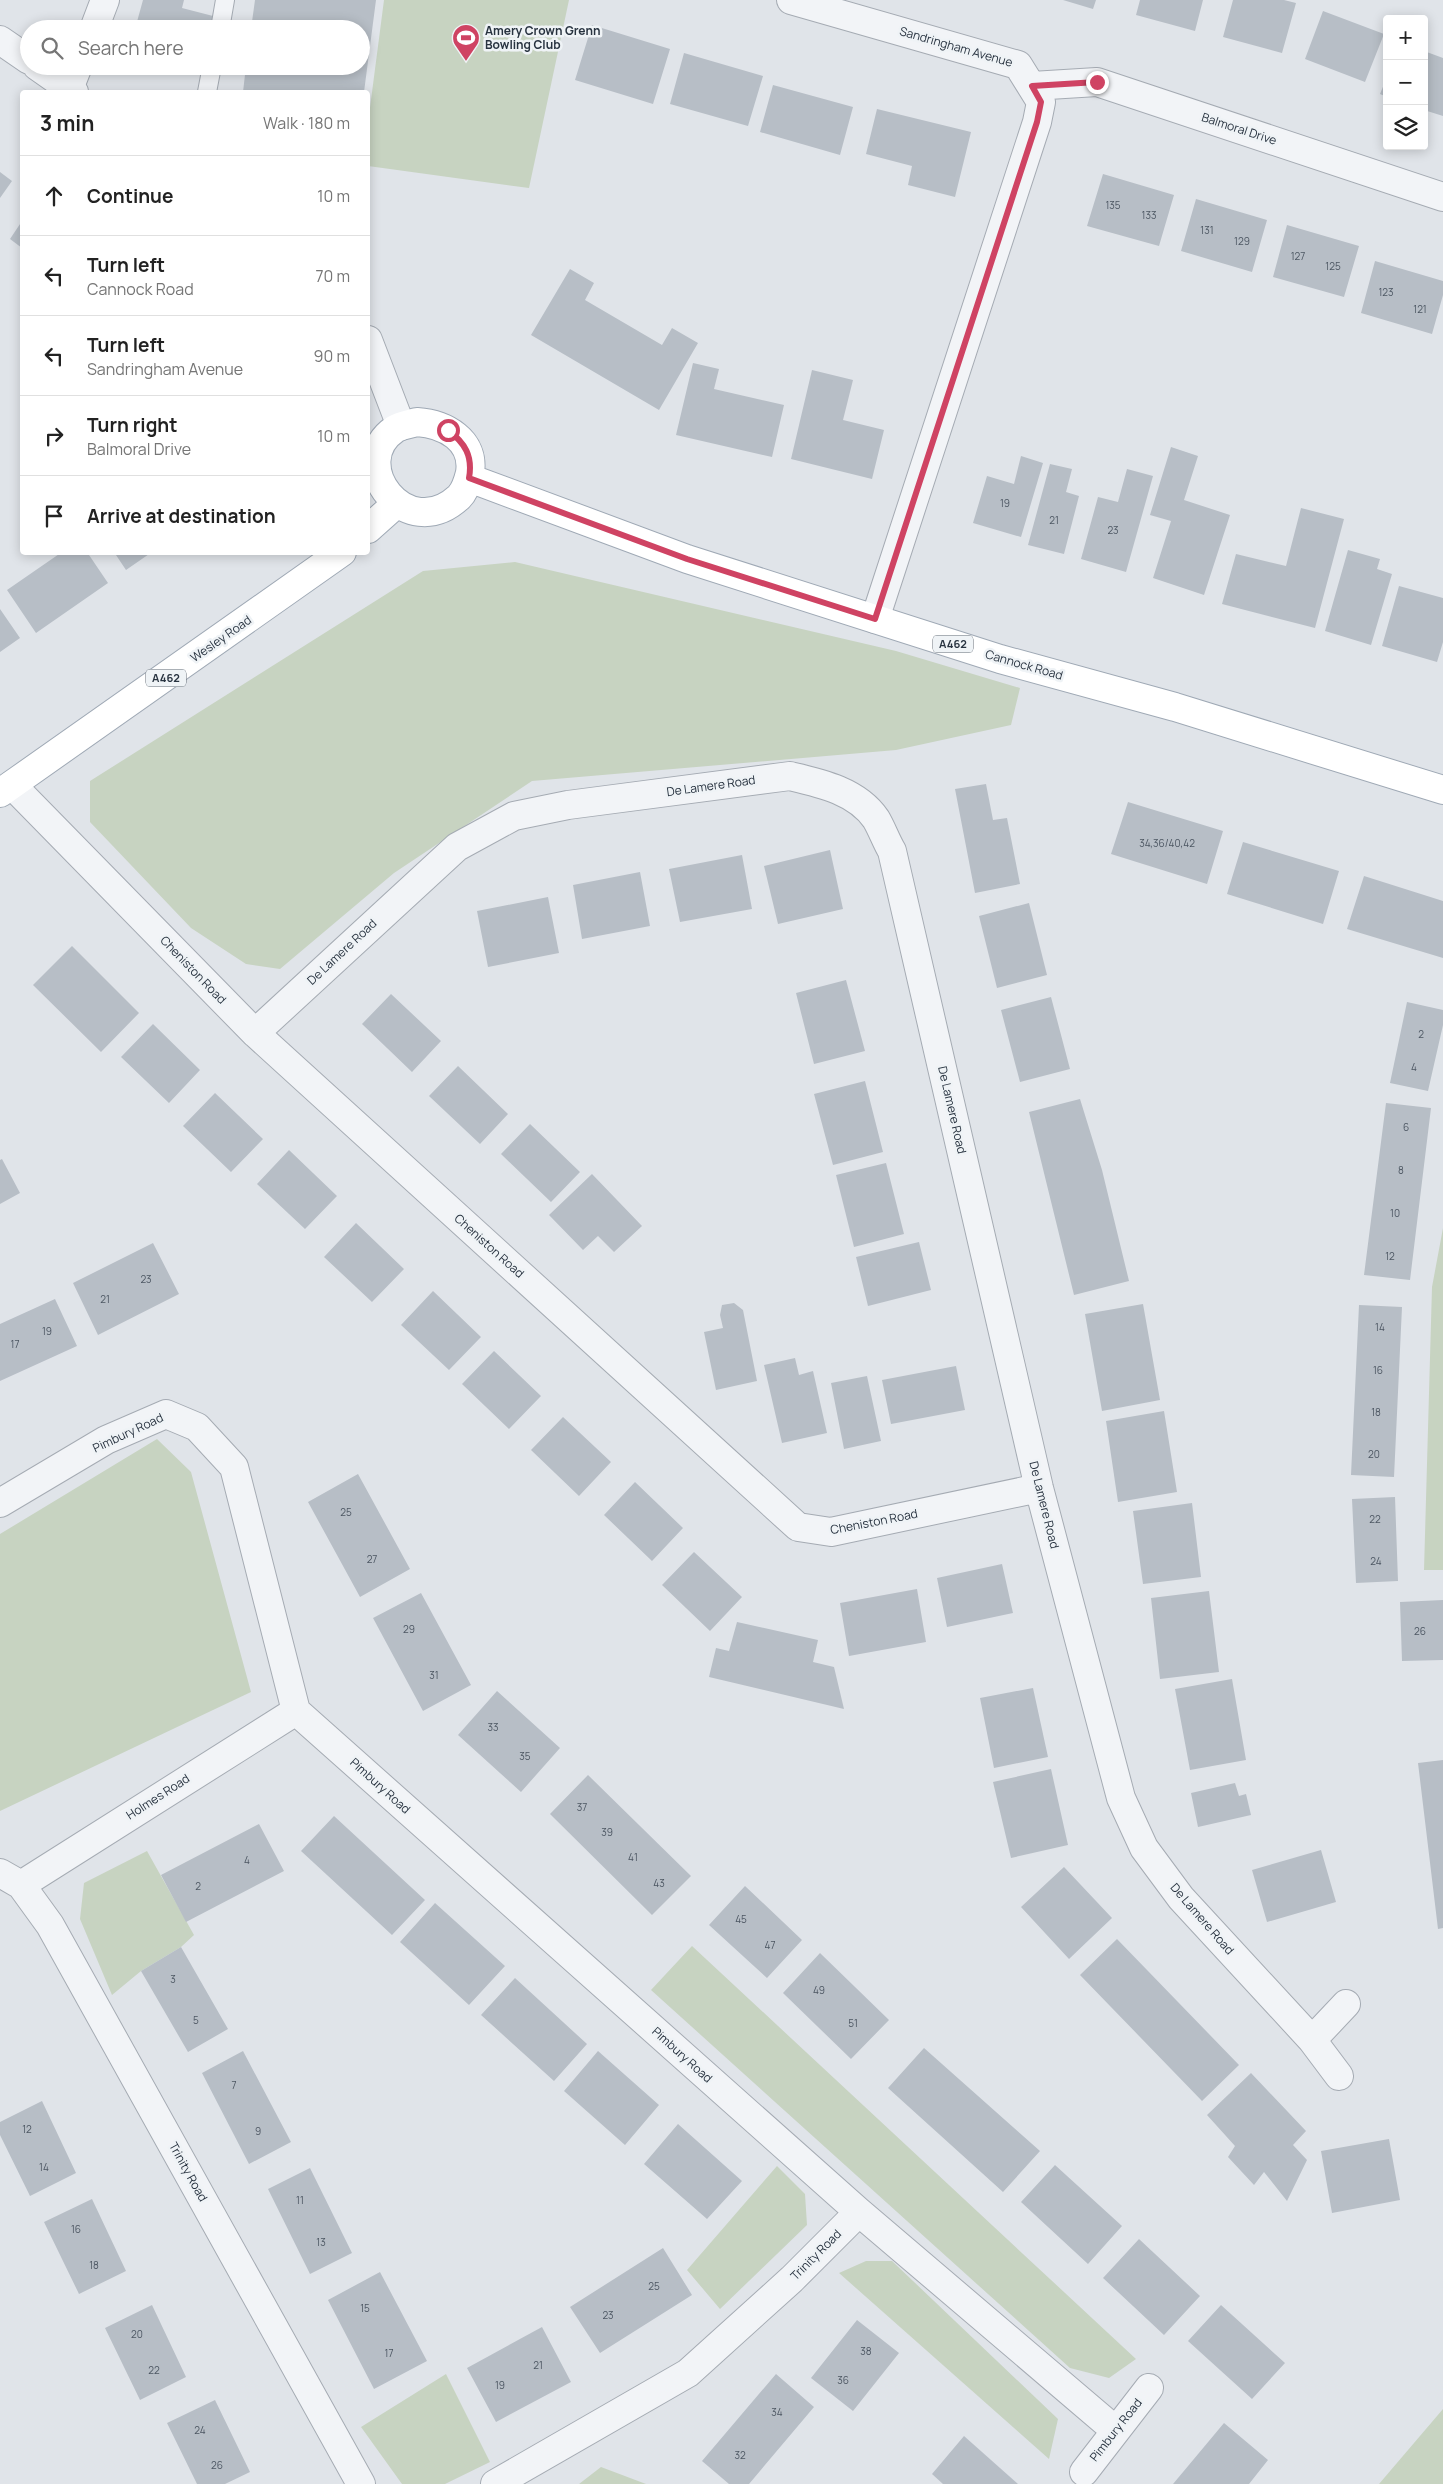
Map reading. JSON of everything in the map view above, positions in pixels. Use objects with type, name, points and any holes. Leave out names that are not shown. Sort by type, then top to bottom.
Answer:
[{"type":"main road","points":[[417,422],[434,423],[462,441],[470,456],[469,478],[460,496],[441,510],[408,510],[396,504],[381,486],[377,461],[384,440],[401,426],[417,422]]},
{"type":"main road","name":"Cannock Road","points":[[469,478],[687,559],[1000,659],[1175,708],[1443,790]]},
{"type":"main road","points":[[370,527],[396,504]]},
{"type":"main road","name":"Wesley Road","points":[[6,789],[338,555]]},
{"type":"street","points":[[97,20],[105,0]]},
{"type":"street","name":"Sandringham Avenue","points":[[791,0],[1018,65],[1041,102],[1037,122],[875,619]]},
{"type":"street","points":[[0,40],[20,54]]},
{"type":"street","points":[[58,75],[74,82]]},
{"type":"street","name":"Balmoral Drive","points":[[1032,86],[1097,82],[1443,197]]},
{"type":"street","points":[[370,345],[401,426]]},
{"type":"street","name":"De Lamere Road","points":[[255,1033],[457,847],[514,816],[568,805],[790,776],[826,784],[856,800],[875,818],[892,851],[1039,1488],[1121,1798],[1144,1848],[1181,1898],[1312,2040],[1339,2076]]},
{"type":"street","name":"Cheniston Road","points":[[6,789],[255,1033],[798,1527],[831,1532],[1039,1488]]},
{"type":"street","name":"Pimbury Road","points":[[0,1503],[106,1440],[166,1414],[198,1427],[234,1467],[296,1711],[859,2212]]},
{"type":"street","name":"Holmes Road","points":[[11,1879],[296,1711]]},
{"type":"street","name":"Trinity Road","points":[[11,1879],[50,1925],[361,2484]]},
{"type":"street","points":[[1312,2040],[1346,2004]]},
{"type":"street","points":[[859,2212],[1115,2430]]},
{"type":"street","name":"Trinity Road","points":[[495,2484],[688,2373],[792,2279],[859,2212]]},
{"type":"street","name":"Pimbury Road","points":[[1084,2472],[1149,2388]]},
{"type":"lane","points":[[222,20],[225,0]]},
{"type":"lane","points":[[207,90],[210,75]]},
{"type":"green space","name":"Amery Crown Grenn Bowling Club","points":[[384,0],[569,0],[529,188],[370,166],[370,108]]},
{"type":"green space","points":[[515,562],[896,651],[1020,688],[1011,725],[896,750],[532,781],[394,873],[280,969],[246,964],[191,928],[90,822],[90,781],[423,571]]},
{"type":"green space","points":[[1443,1228],[1443,1570],[1424,1570],[1432,1287]]},
{"type":"green space","points":[[157,1439],[191,1472],[251,1692],[0,1811],[0,1534]]},
{"type":"green space","points":[[147,1851],[194,1935],[181,1947],[141,1971],[112,1995],[80,1919],[84,1883]]},
{"type":"green space","points":[[692,1946],[1136,2359],[1109,2378],[1070,2368],[651,1990]]},
{"type":"green space","points":[[777,2166],[805,2194],[807,2225],[720,2309],[687,2270]]},
{"type":"green space","points":[[866,2261],[892,2261],[1058,2419],[1049,2459],[839,2273]]},
{"type":"green space","points":[[446,2374],[490,2462],[445,2484],[402,2484],[361,2427]]},
{"type":"green space","points":[[1443,2409],[1443,2484],[1379,2484]]},
{"type":"green space","points":[[601,2467],[646,2484],[579,2484]]},
{"type":"building","points":[[143,0],[184,0],[182,8],[213,16],[212,20],[137,20]]},
{"type":"building","points":[[255,0],[376,0],[370,46],[370,20],[252,20]]},
{"type":"building","points":[[1063,0],[1096,0],[1093,9]]},
{"type":"building","points":[[1140,0],[1203,0],[1195,31],[1136,15]]},
{"type":"building","points":[[1233,0],[1284,0],[1296,3],[1282,53],[1223,37]]},
{"type":"building","points":[[1323,11],[1383,34],[1365,82],[1305,59]]},
{"type":"building","points":[[592,25],[670,49],[653,104],[575,80]]},
{"type":"building","points":[[1428,52],[1443,58],[1443,116],[1428,111]]},
{"type":"building","points":[[684,53],[763,76],[748,126],[670,104]]},
{"type":"building","points":[[245,75],[366,75],[364,90],[243,90]]},
{"type":"building","points":[[773,85],[853,107],[840,155],[760,132]]},
{"type":"building","points":[[877,109],[971,132],[955,197],[908,185],[912,166],[866,154]]},
{"type":"building","points":[[0,172],[12,181],[0,198]]},
{"type":"building","points":[[1103,174],[1174,195],[1159,246],[1087,226]]},
{"type":"building","points":[[1196,199],[1267,220],[1252,272],[1181,251]]},
{"type":"building","points":[[20,224],[20,246],[10,239]]},
{"type":"building","points":[[1287,225],[1359,246],[1344,297],[1273,277]]},
{"type":"building","points":[[1375,261],[1443,281],[1443,295],[1432,334],[1361,313]]},
{"type":"building","points":[[570,269],[594,283],[585,300],[662,345],[672,328],[698,343],[659,410],[531,335]]},
{"type":"building","points":[[693,363],[719,369],[714,389],[784,405],[772,457],[676,435]]},
{"type":"building","points":[[812,370],[853,380],[843,420],[884,430],[872,479],[791,459]]},
{"type":"building","points":[[1171,447],[1198,456],[1184,500],[1230,515],[1204,595],[1153,578],[1171,521],[1150,515]]},
{"type":"building","points":[[1021,456],[1043,463],[1021,537],[973,523],[987,476],[1014,484]]},
{"type":"building","points":[[1050,464],[1072,469],[1066,492],[1079,496],[1064,554],[1028,545]]},
{"type":"building","points":[[1127,469],[1153,476],[1126,572],[1081,559],[1098,497],[1118,502]]},
{"type":"building","points":[[1301,508],[1344,519],[1315,628],[1222,604],[1236,554],[1286,566]]},
{"type":"building","points":[[1348,550],[1380,559],[1377,569],[1392,574],[1371,645],[1325,631]]},
{"type":"building","points":[[58,555],[89,555],[108,583],[36,633],[7,590]]},
{"type":"building","points":[[116,555],[148,555],[126,570]]},
{"type":"building","points":[[1399,586],[1443,598],[1443,642],[1437,662],[1382,646]]},
{"type":"building","points":[[0,609],[20,638],[0,652]]},
{"type":"building","points":[[986,784],[993,820],[1007,818],[1020,884],[975,893],[955,789]]},
{"type":"building","points":[[1128,802],[1223,831],[1207,884],[1111,854]]},
{"type":"building","points":[[1243,842],[1339,871],[1323,924],[1227,894]]},
{"type":"building","points":[[830,850],[843,909],[778,924],[764,866]]},
{"type":"building","points":[[742,855],[752,909],[680,922],[669,869]]},
{"type":"building","points":[[640,872],[650,926],[582,939],[573,885]]},
{"type":"building","points":[[1364,876],[1443,901],[1443,958],[1347,929]]},
{"type":"building","points":[[548,897],[559,953],[488,967],[477,911]]},
{"type":"building","points":[[1029,903],[1047,975],[997,988],[979,916]]},
{"type":"building","points":[[72,946],[139,1013],[101,1052],[33,985]]},
{"type":"building","points":[[846,980],[865,1051],[814,1064],[796,993]]},
{"type":"building","points":[[391,994],[441,1041],[412,1072],[362,1024]]},
{"type":"building","points":[[1051,997],[1070,1069],[1020,1082],[1001,1010]]},
{"type":"building","points":[[1407,1002],[1443,1010],[1443,1025],[1428,1091],[1390,1083]]},
{"type":"building","points":[[153,1024],[200,1070],[169,1103],[121,1057]]},
{"type":"building","points":[[458,1066],[508,1114],[480,1144],[429,1096]]},
{"type":"building","points":[[865,1081],[883,1152],[833,1165],[814,1094]]},
{"type":"building","points":[[215,1093],[263,1139],[231,1172],[183,1126]]},
{"type":"building","points":[[1080,1099],[1102,1170],[1129,1281],[1074,1295],[1029,1112]]},
{"type":"building","points":[[1386,1103],[1431,1108],[1410,1280],[1364,1275]]},
{"type":"building","points":[[530,1124],[580,1172],[551,1202],[501,1154]]},
{"type":"building","points":[[289,1150],[337,1196],[305,1229],[257,1184]]},
{"type":"building","points":[[2,1159],[20,1193],[0,1204],[0,1160]]},
{"type":"building","points":[[886,1163],[904,1234],[854,1247],[836,1175]]},
{"type":"building","points":[[592,1174],[642,1226],[614,1252],[598,1236],[583,1250],[549,1215]]},
{"type":"building","points":[[356,1223],[404,1269],[372,1302],[324,1257]]},
{"type":"building","points":[[919,1242],[931,1290],[868,1306],[856,1257]]},
{"type":"building","points":[[153,1243],[179,1294],[98,1335],[73,1283]]},
{"type":"building","points":[[433,1291],[481,1337],[449,1370],[401,1325]]},
{"type":"building","points":[[55,1299],[77,1346],[0,1381],[0,1324]]},
{"type":"building","points":[[734,1303],[743,1310],[757,1381],[716,1390],[704,1332],[723,1328],[720,1315],[722,1305]]},
{"type":"building","points":[[1143,1304],[1160,1400],[1102,1411],[1085,1314]]},
{"type":"building","points":[[1359,1305],[1402,1307],[1394,1477],[1351,1475]]},
{"type":"building","points":[[494,1351],[541,1396],[509,1429],[462,1384]]},
{"type":"building","points":[[795,1358],[799,1375],[813,1371],[827,1433],[782,1443],[764,1365]]},
{"type":"building","points":[[956,1366],[965,1410],[891,1424],[882,1380]]},
{"type":"building","points":[[867,1376],[881,1441],[844,1449],[831,1383]]},
{"type":"building","points":[[1164,1411],[1177,1492],[1118,1502],[1106,1421]]},
{"type":"building","points":[[563,1417],[611,1462],[579,1496],[531,1450]]},
{"type":"building","points":[[358,1474],[410,1569],[360,1597],[308,1502]]},
{"type":"building","points":[[635,1482],[683,1528],[652,1561],[604,1515]]},
{"type":"building","points":[[1395,1497],[1398,1581],[1356,1583],[1352,1499]]},
{"type":"building","points":[[1192,1503],[1201,1577],[1143,1584],[1133,1511]]},
{"type":"building","points":[[694,1552],[742,1597],[710,1631],[662,1585]]},
{"type":"building","points":[[1002,1564],[1013,1613],[947,1627],[937,1578]]},
{"type":"building","points":[[917,1589],[926,1642],[849,1656],[840,1603]]},
{"type":"building","points":[[1209,1591],[1219,1672],[1160,1679],[1151,1598]]},
{"type":"building","points":[[421,1593],[471,1685],[423,1711],[373,1618]]},
{"type":"building","points":[[1443,1600],[1443,1660],[1402,1661],[1400,1602]]},
{"type":"building","points":[[737,1622],[818,1640],[813,1662],[834,1667],[844,1709],[709,1677],[716,1648],[729,1651]]},
{"type":"building","points":[[1232,1679],[1246,1760],[1190,1770],[1175,1689]]},
{"type":"building","points":[[1033,1688],[1048,1757],[994,1768],[980,1698]]},
{"type":"building","points":[[497,1691],[560,1748],[521,1792],[458,1735]]},
{"type":"building","points":[[1443,1760],[1443,1928],[1438,1929],[1418,1763]]},
{"type":"building","points":[[1051,1769],[1068,1845],[1011,1858],[993,1782]]},
{"type":"building","points":[[588,1775],[691,1876],[652,1915],[550,1814]]},
{"type":"building","points":[[1235,1783],[1239,1796],[1246,1794],[1251,1815],[1198,1827],[1191,1793]]},
{"type":"building","points":[[334,1816],[425,1900],[392,1935],[301,1851]]},
{"type":"building","points":[[259,1824],[284,1871],[186,1922],[161,1875]]},
{"type":"building","points":[[1321,1850],[1336,1902],[1267,1922],[1252,1870]]},
{"type":"building","points":[[1064,1867],[1112,1918],[1069,1959],[1021,1907]]},
{"type":"building","points":[[745,1886],[802,1940],[767,1978],[709,1925]]},
{"type":"building","points":[[435,1903],[505,1966],[469,2005],[400,1942]]},
{"type":"building","points":[[1117,1939],[1239,2065],[1202,2101],[1080,1975]]},
{"type":"building","points":[[181,1947],[228,2029],[188,2052],[141,1971]]},
{"type":"building","points":[[820,1953],[889,2020],[851,2059],[783,1993]]},
{"type":"building","points":[[515,1978],[587,2044],[554,2081],[481,2015]]},
{"type":"building","points":[[924,2048],[1040,2151],[1003,2192],[888,2088]]},
{"type":"building","points":[[243,2051],[291,2142],[249,2164],[202,2073]]},
{"type":"building","points":[[598,2051],[659,2105],[625,2145],[564,2091]]},
{"type":"building","points":[[1251,2073],[1306,2131],[1293,2145],[1307,2160],[1287,2201],[1264,2172],[1254,2185],[1228,2157],[1235,2146],[1207,2115]]},
{"type":"building","points":[[42,2101],[76,2173],[30,2196],[0,2135],[0,2122]]},
{"type":"building","points":[[678,2124],[742,2181],[707,2219],[644,2164]]},
{"type":"building","points":[[1389,2139],[1400,2200],[1332,2213],[1321,2151]]},
{"type":"building","points":[[1055,2165],[1122,2226],[1088,2264],[1021,2202]]},
{"type":"building","points":[[310,2168],[352,2253],[310,2274],[268,2189]]},
{"type":"building","points":[[92,2199],[126,2271],[79,2294],[44,2222]]},
{"type":"building","points":[[1139,2239],[1200,2296],[1164,2335],[1103,2278]]},
{"type":"building","points":[[663,2248],[692,2295],[600,2353],[570,2307]]},
{"type":"building","points":[[380,2272],[427,2361],[374,2389],[328,2300]]},
{"type":"building","points":[[152,2305],[186,2377],[140,2400],[105,2328]]},
{"type":"building","points":[[1221,2305],[1285,2363],[1252,2399],[1188,2341]]},
{"type":"building","points":[[857,2320],[899,2353],[853,2411],[811,2378]]},
{"type":"building","points":[[542,2327],[571,2382],[496,2422],[467,2368]]},
{"type":"building","points":[[776,2374],[814,2407],[749,2484],[729,2484],[702,2461]]},
{"type":"building","points":[[215,2400],[250,2472],[225,2484],[197,2484],[167,2423]]},
{"type":"building","points":[[1224,2423],[1268,2460],[1249,2484],[1173,2484]]},
{"type":"building","points":[[964,2436],[1018,2484],[943,2484],[932,2474]]},
{"type":"place","name":"Amery Crown Grenn Bowling Club","points":[[466,62]]},
{"type":"route","points":[[448,430],[462,441],[470,456],[469,478],[687,559],[875,619],[1037,122],[1041,102],[1032,86],[1097,82]]}]
